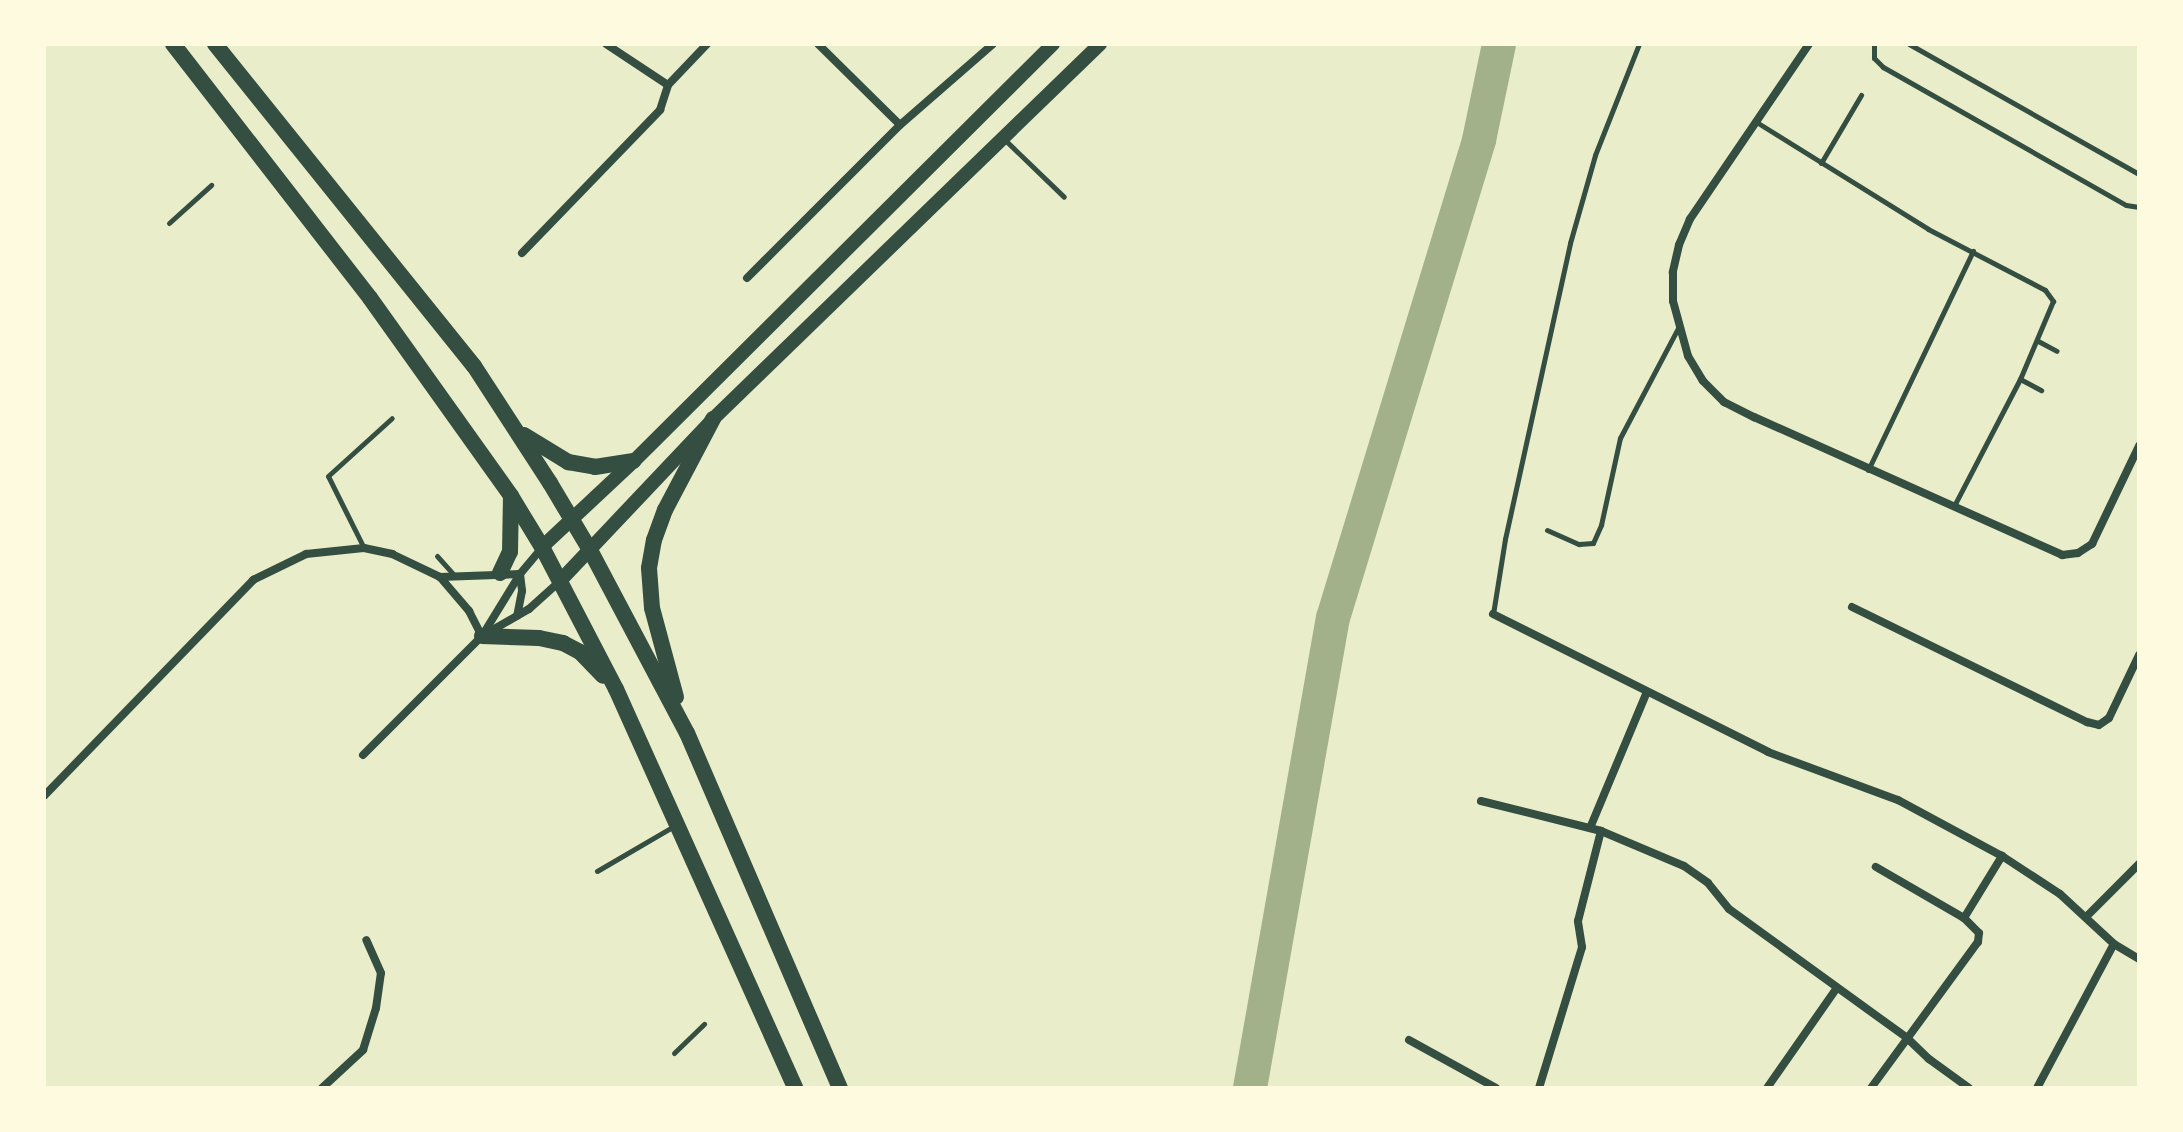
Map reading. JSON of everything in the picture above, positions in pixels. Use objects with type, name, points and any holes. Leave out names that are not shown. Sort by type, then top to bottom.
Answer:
[{"type":"main road","points":[[173,44],[370,298],[511,496],[542,547],[616,689],[795,1088]]},
{"type":"main road","points":[[215,44],[474,366],[519,432],[590,550],[687,733],[840,1088]]},
{"type":"main road","points":[[542,547],[569,518],[634,461],[1053,44]]},
{"type":"main road","points":[[560,581],[713,419],[1100,44]]},
{"type":"main road","points":[[687,733],[652,608],[649,568],[654,540],[665,510],[713,419]]},
{"type":"main road","points":[[519,432],[568,462],[595,467],[634,461]]},
{"type":"main road","points":[[500,573],[510,552],[511,496]]},
{"type":"main road","points":[[482,636],[539,638],[563,643],[580,652],[616,689]]},
{"type":"street","points":[[606,44],[668,85]]},
{"type":"street","points":[[522,253],[660,110],[668,85],[707,44]]},
{"type":"street","points":[[818,44],[900,125]]},
{"type":"street","points":[[747,278],[900,125],[993,44]]},
{"type":"street","points":[[1809,44],[1690,219],[1679,245],[1673,287],[1678,328],[1688,356],[1703,381],[1724,402],[1953,509],[2062,555],[2078,553],[2092,544],[2139,446]]},
{"type":"street","points":[[363,755],[482,636],[520,574],[542,547]]},
{"type":"street","points":[[44,796],[253,580],[306,554],[364,548],[392,554],[440,577],[469,611],[482,636]]},
{"type":"street","points":[[440,577],[520,574]]},
{"type":"street","points":[[517,616],[522,591],[520,574]]},
{"type":"street","points":[[482,636],[517,616],[560,581]]},
{"type":"street","points":[[1852,607],[2087,722],[2099,725],[2109,718],[2139,655]]},
{"type":"street","points":[[1493,614],[1768,752],[1898,800],[2002,856],[2087,916],[2114,944],[2139,959]]},
{"type":"street","points":[[1590,828],[1647,692]]},
{"type":"street","points":[[1481,801],[1601,831],[1684,866],[1708,883],[1729,909],[1906,1037],[1929,1059],[1969,1088]]},
{"type":"street","points":[[1539,1088],[1582,947],[1578,921],[1601,831]]},
{"type":"street","points":[[1964,918],[2002,856]]},
{"type":"street","points":[[2087,916],[2139,864]]},
{"type":"street","points":[[1871,1088],[1978,942],[1975,925],[1876,867]]},
{"type":"street","points":[[322,1088],[360,1054],[372,1023],[381,973],[366,940]]},
{"type":"street","points":[[2037,1088],[2114,944]]},
{"type":"street","points":[[1767,1088],[1836,989]]},
{"type":"street","points":[[1409,1040],[1496,1088]]},
{"type":"lane","points":[[1493,614],[1505,539],[1570,243],[1595,155],[1639,44]]},
{"type":"lane","points":[[1874,44],[1874,58],[1883,67],[2126,205],[2139,207]]},
{"type":"lane","points":[[1909,44],[2139,174]]},
{"type":"lane","points":[[1821,163],[1861,95]]},
{"type":"lane","points":[[1758,123],[1928,229],[2049,294],[2053,307],[2038,341],[1953,509]]},
{"type":"lane","points":[[1003,138],[1064,197]]},
{"type":"lane","points":[[169,223],[211,185]]},
{"type":"lane","points":[[1868,470],[1973,251]]},
{"type":"lane","points":[[1547,530],[1579,544],[1593,543],[1601,525],[1620,438],[1678,328]]},
{"type":"lane","points":[[2038,341],[2057,351]]},
{"type":"lane","points":[[2020,379],[2041,390]]},
{"type":"lane","points":[[364,548],[328,476],[392,418]]},
{"type":"lane","points":[[437,556],[456,577]]},
{"type":"lane","points":[[597,871],[678,823]]},
{"type":"lane","points":[[674,1053],[704,1024]]},
{"type":"waterway","points":[[1250,1088],[1333,618],[1479,140],[1499,44]]}]
